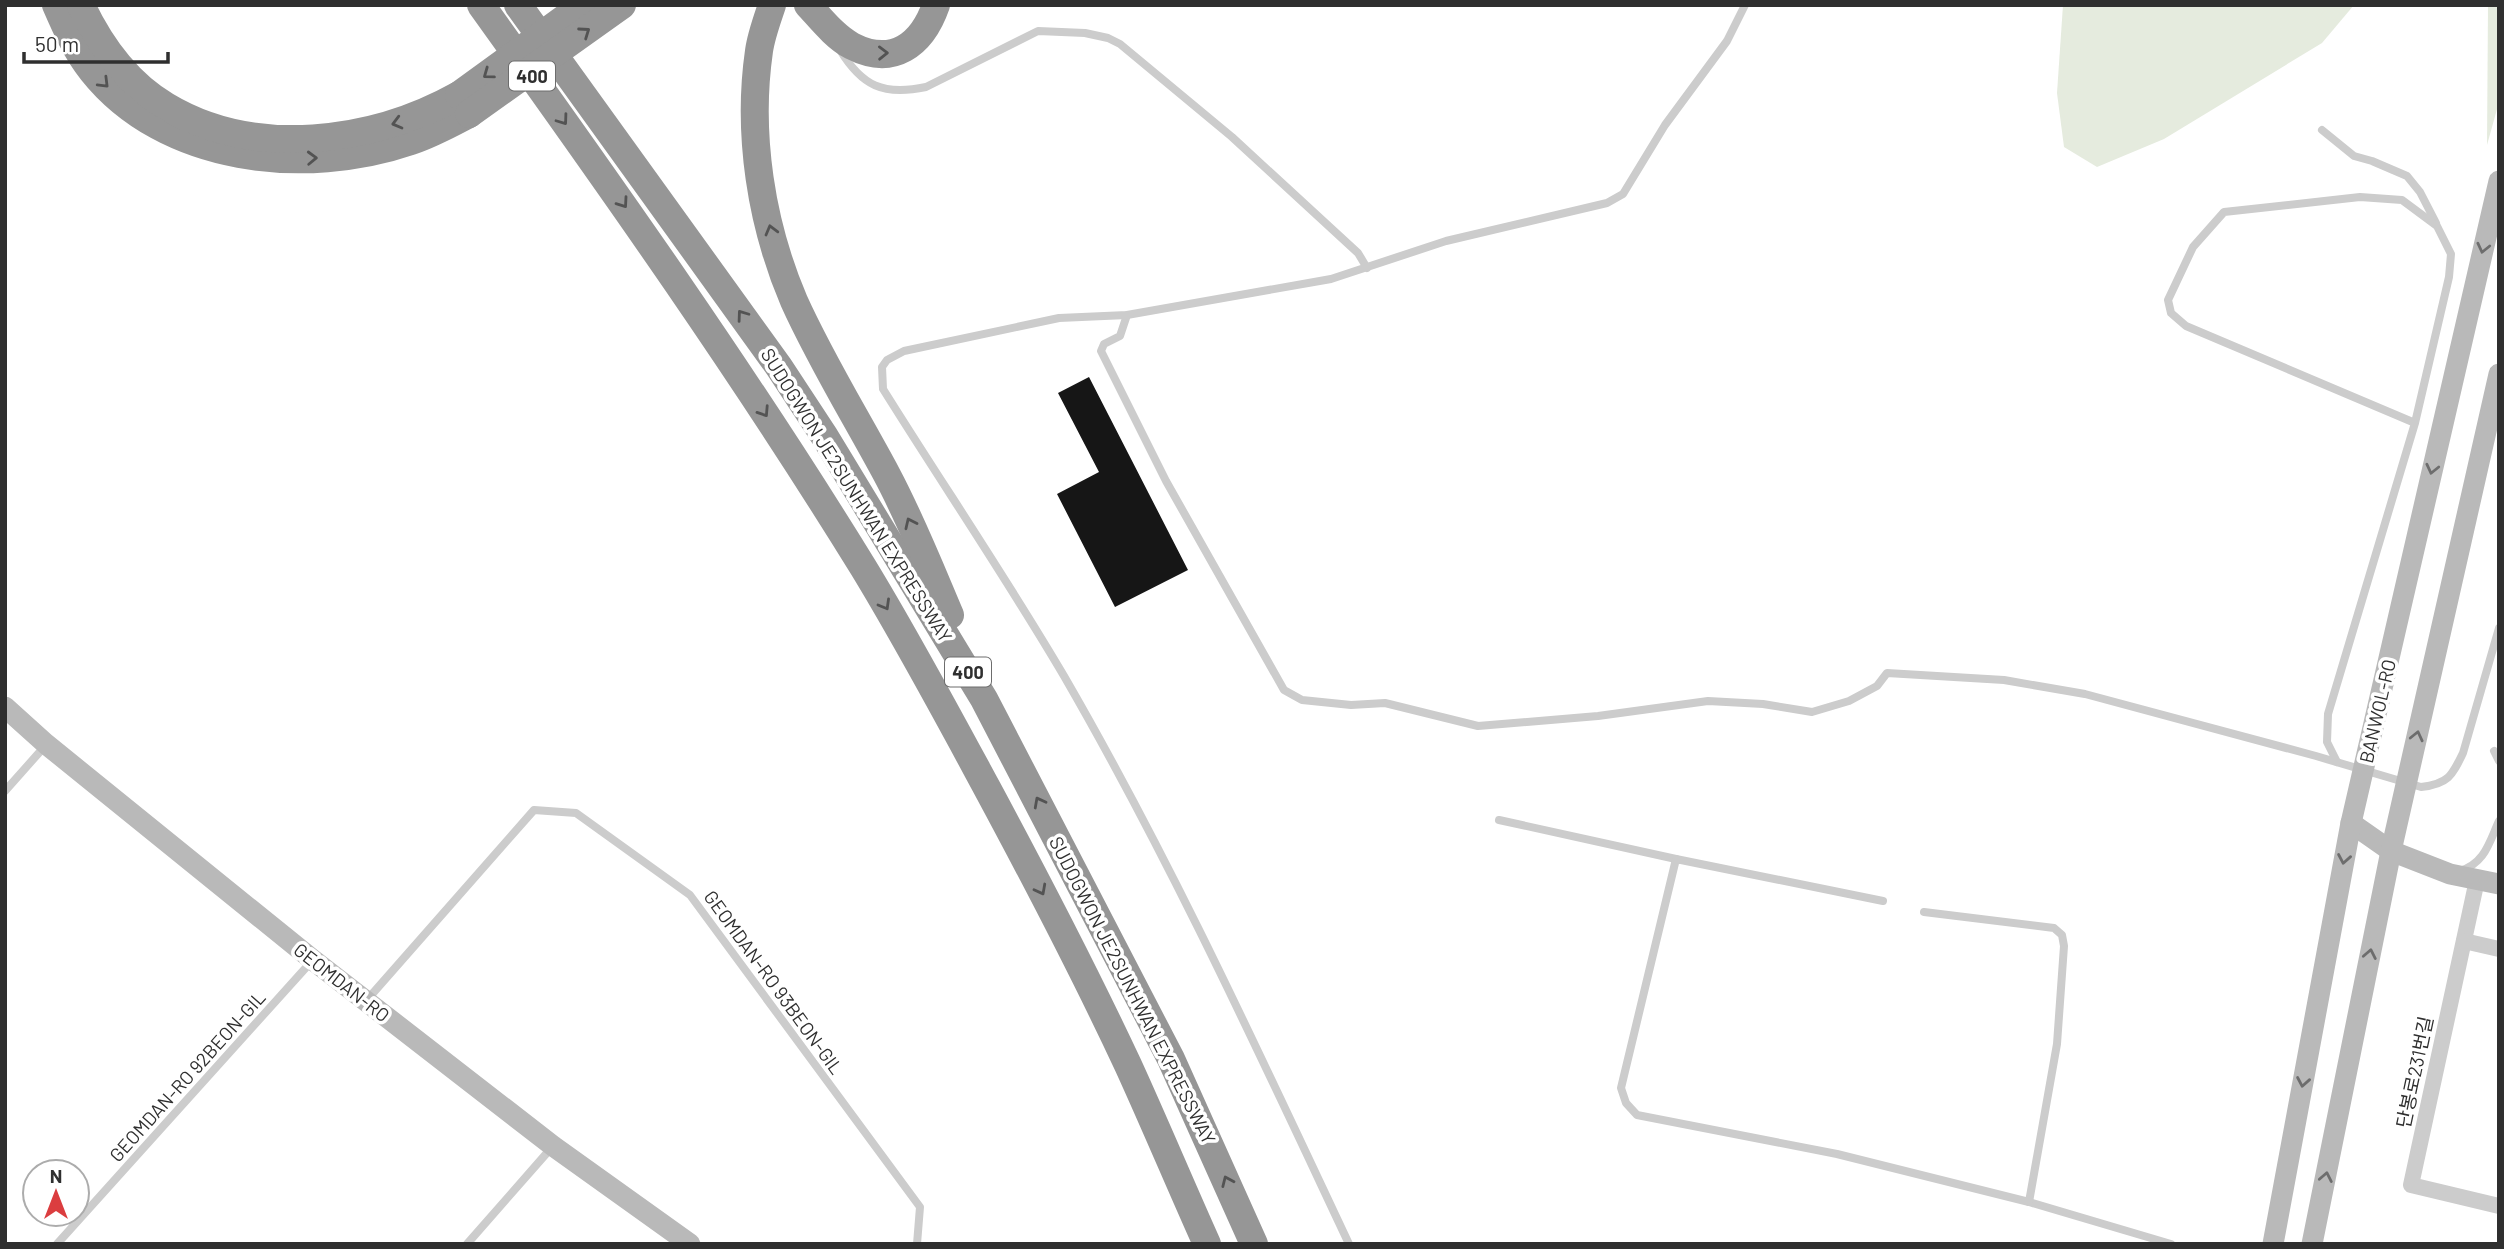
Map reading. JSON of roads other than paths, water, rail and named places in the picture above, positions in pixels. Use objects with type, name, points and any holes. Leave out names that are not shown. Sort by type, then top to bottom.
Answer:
[{"type":"highway","points":[[56,5],[70,37],[92,71],[116,95],[148,119],[178,136],[217,149],[249,156],[284,159],[347,156],[411,142],[437,131],[583,5]]},
{"type":"highway","points":[[81,5],[95,35],[116,63],[165,106],[201,123],[236,133],[304,139],[337,136],[464,105],[622,5]]},
{"type":"highway","name":"SUDOGWON JE2SUNHWAN EXPRESSWAY","points":[[481,5],[726,353],[889,612],[1071,948],[1207,1244]]},
{"type":"highway","name":"SUDOGWON JE2SUNHWAN EXPRESSWAY","points":[[518,5],[779,367],[840,461],[984,699],[1171,1059],[1254,1244]]},
{"type":"highway","points":[[772,5],[759,50],[754,114],[757,164],[778,257],[794,299],[819,351],[888,477],[930,568],[984,699]]},
{"type":"highway","points":[[817,15],[850,46],[873,54],[892,54],[909,47],[921,34],[931,20],[936,5]]},
{"type":"main road","name":"BANWOL-RO","points":[[2273,1244],[2351,823],[2499,181]]},
{"type":"main road","points":[[2312,1244],[2391,851],[2499,374]]},
{"type":"main road","name":"GEOMDAN-RO","points":[[5,707],[46,744],[313,960],[553,1146],[690,1244]]},
{"type":"main road","points":[[2351,823],[2391,851],[2450,874],[2499,884]]},
{"type":"street","name":"단봉로231번길","points":[[2477,880],[2411,1185],[2499,1206]]},
{"type":"street","points":[[2464,942],[2499,948]]},
{"type":"lane","points":[[1349,1244],[1216,965],[1140,816],[1064,677],[883,389],[882,367],[887,360],[904,351],[1059,318],[1127,315],[1331,278],[1446,241],[1607,203],[1623,194],[1665,125],[1721,50],[1745,5]]},
{"type":"lane","points":[[817,15],[851,69],[869,84],[908,91],[926,87],[1038,31],[1062,30],[1108,38],[1119,44],[1232,137],[1358,253],[1367,268]]},
{"type":"lane","points":[[2322,130],[2354,156],[2407,176],[2420,192],[2451,254],[2449,277],[2415,423],[2328,714],[2327,742],[2337,762]]},
{"type":"lane","points":[[2415,423],[2186,326],[2171,313],[2168,300],[2193,247],[2224,212],[2360,197],[2402,200],[2437,226]]},
{"type":"lane","points":[[1127,315],[1120,335],[1104,344],[1101,351],[1166,481],[1284,691],[1302,700],[1351,705],[1385,703],[1478,726],[1598,716],[1708,701],[1763,704],[1812,712],[1849,701],[1877,686],[1887,673],[2004,680],[2085,694],[2421,787],[2438,785],[2451,776],[2463,753],[2499,628]]},
{"type":"lane","points":[[5,791],[46,744]]},
{"type":"lane","points":[[2494,751],[2499,761]]},
{"type":"lane","name":"GEOMDAN-RO 93BEON-GIL","points":[[366,1001],[534,810],[576,813],[690,895],[920,1207],[917,1244]]},
{"type":"lane","points":[[1499,820],[1883,901]]},
{"type":"lane","points":[[2450,874],[2468,869],[2484,857],[2499,821]]},
{"type":"lane","points":[[1676,859],[1621,1088],[1626,1103],[1637,1115],[1837,1154],[2029,1202],[2171,1244]]},
{"type":"lane","points":[[1924,912],[2054,928],[2062,935],[2064,946],[2057,1044],[2029,1202]]},
{"type":"lane","name":"GEOMDAN-RO 92BEON-GIL","points":[[57,1244],[313,960]]},
{"type":"lane","points":[[467,1244],[553,1146]]}]
